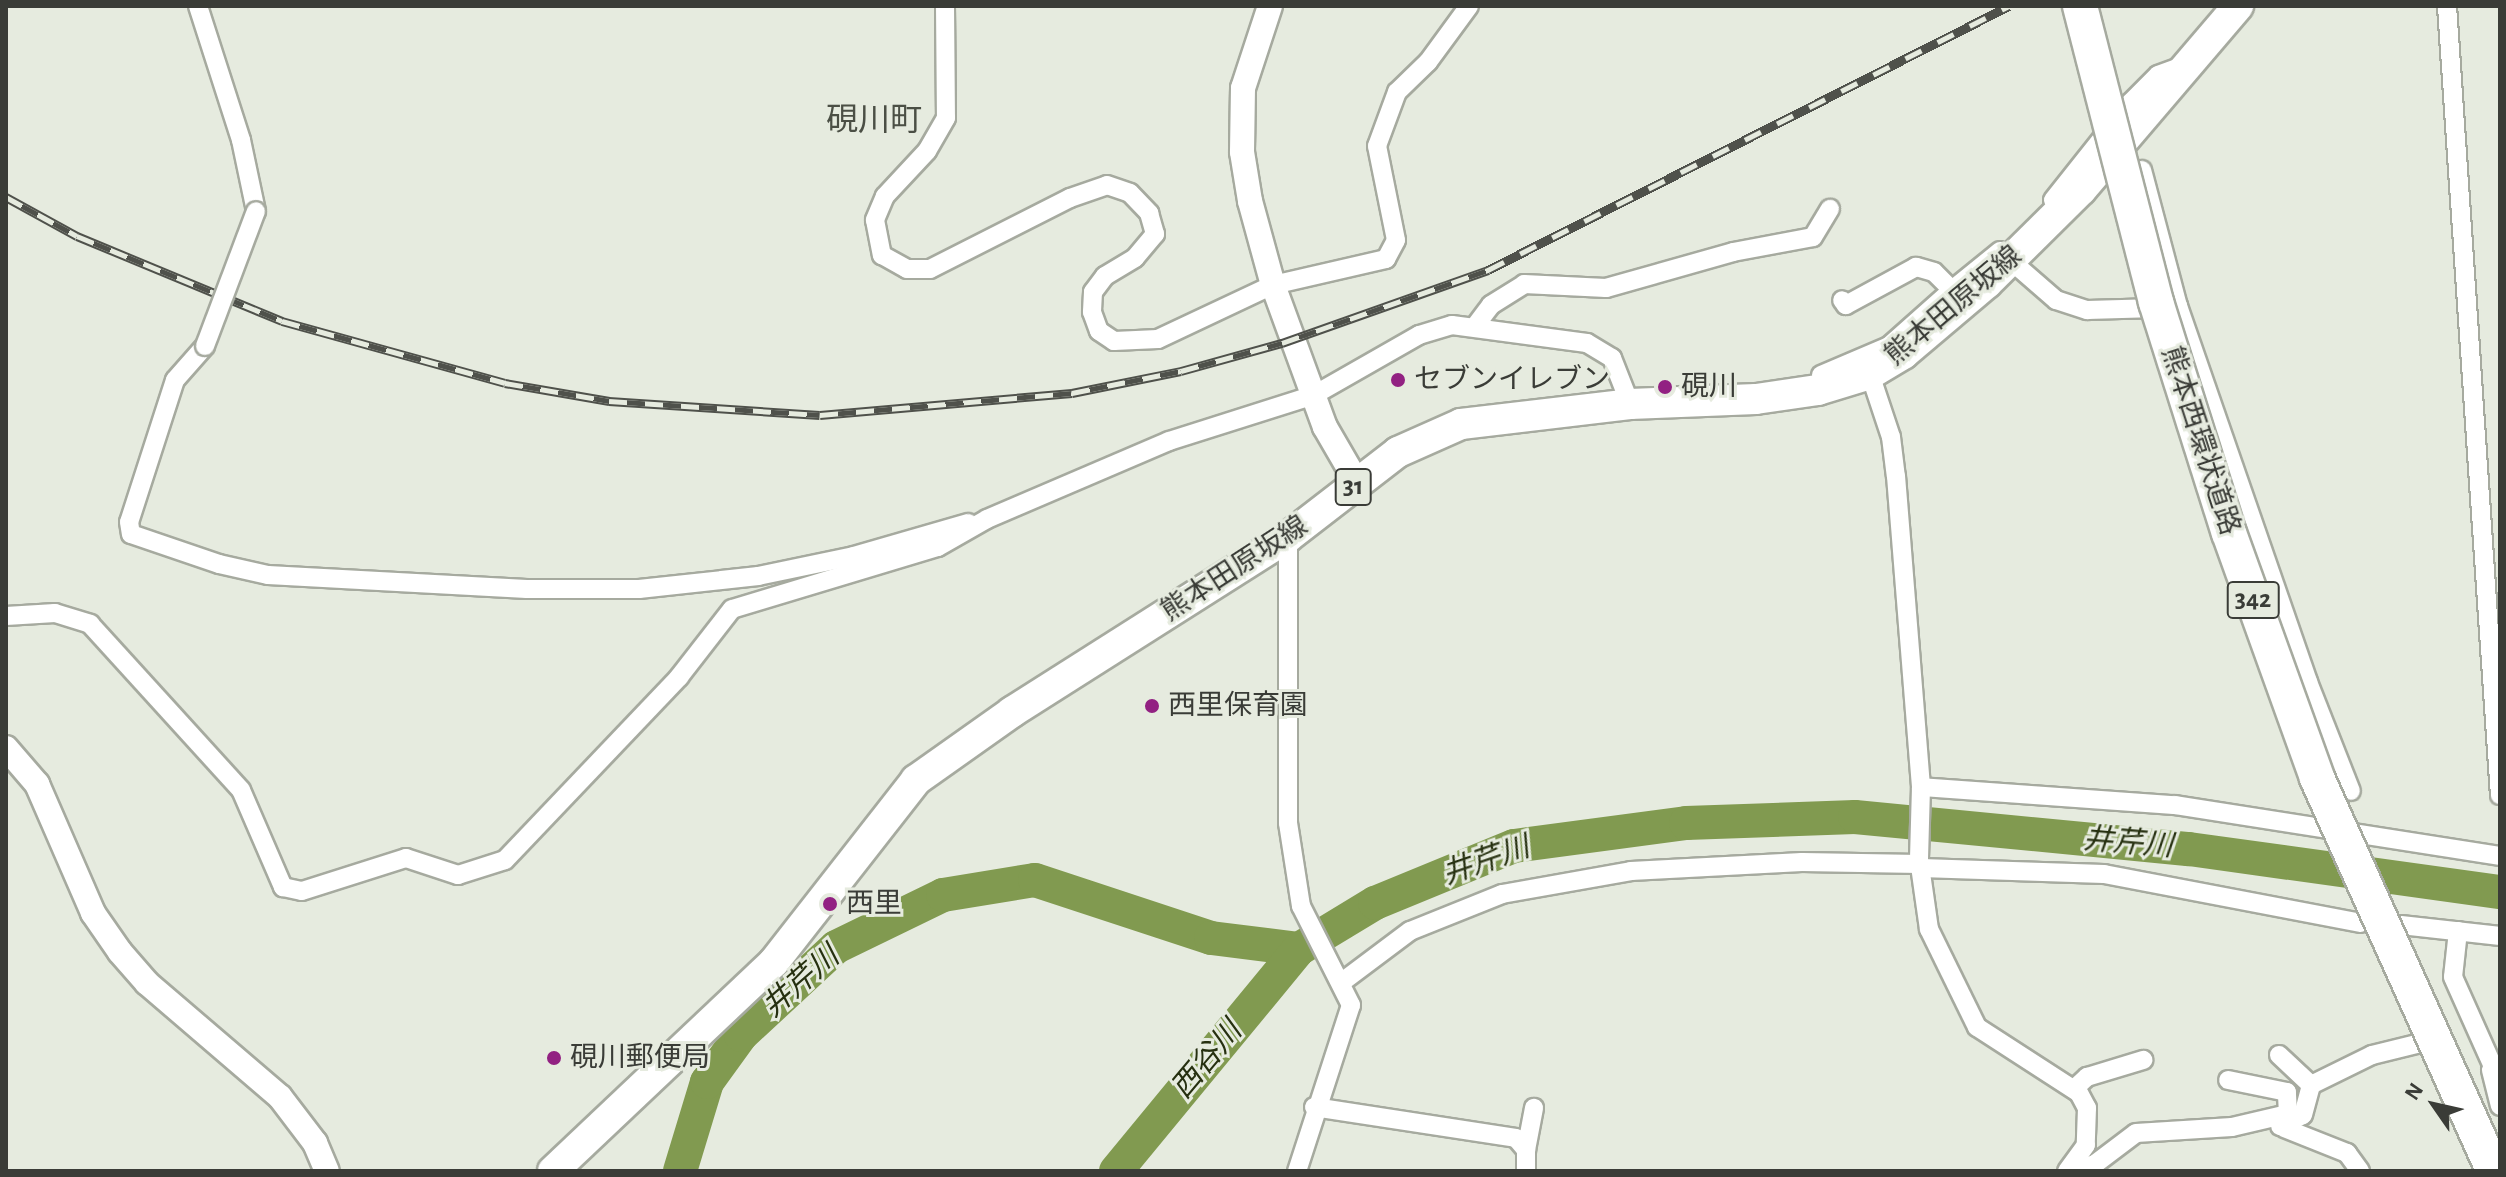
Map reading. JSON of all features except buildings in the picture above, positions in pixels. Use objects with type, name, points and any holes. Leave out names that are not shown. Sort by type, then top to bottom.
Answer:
[{"type":"highway","name":"熊本西環状道路","points":[[2080,6],[2156,302],[2229,533],[2317,778],[2494,1171]]},
{"type":"main road","name":"熊本田原坂線","points":[[553,1171],[774,962],[916,780],[1012,712],[1288,537],[1398,452],[1461,424],[1630,404],[1756,399],[1818,390],[1870,374],[1911,347],[2010,260],[2081,190],[2238,6]]},
{"type":"street","points":[[198,6],[241,140],[256,211],[205,346],[175,380],[132,512],[131,534],[219,564],[268,575],[527,589],[639,589],[758,576],[854,556],[987,519]]},
{"type":"street","points":[[945,6],[946,118],[927,151],[885,196],[875,220],[882,255],[907,269],[930,269],[1107,185],[1140,201],[1155,234],[1135,258],[1105,276],[1093,292],[1092,312],[1099,331],[1114,341],[1158,339],[1273,285],[1386,259],[1396,240],[1377,146],[1397,92],[1428,62],[1469,6]]},
{"type":"street","points":[[1270,6],[1243,88],[1242,152],[1273,285],[1325,427],[1358,484]]},
{"type":"street","points":[[2447,6],[2492,545],[2500,795]]},
{"type":"street","points":[[1780,381],[1823,374],[1889,346],[2046,208],[2158,75],[2188,65]]},
{"type":"street","points":[[2142,170],[2169,307],[2351,791]]},
{"type":"street","points":[[1476,325],[1491,305],[1524,284],[1606,288],[1733,252],[1813,237],[1830,209]]},
{"type":"street","points":[[2010,260],[2032,284],[2066,304],[2087,310],[2169,307]]},
{"type":"street","points":[[1842,300],[1846,305],[1916,267],[1934,272],[1952,290]]},
{"type":"street","points":[[6,616],[55,613],[90,624],[241,790],[283,887],[302,891],[406,858],[458,875],[505,860],[679,677],[732,609],[938,547],[987,519],[1169,441],[1314,395],[1419,335],[1476,325],[1525,337],[1587,343],[1612,358],[1630,404]]},
{"type":"street","points":[[1870,374],[1886,416],[1896,476],[1921,787],[1920,863],[1929,929],[1977,1027],[2074,1089],[2087,1108],[2086,1145],[2070,1171]]},
{"type":"street","points":[[1288,537],[1287,806],[1301,906],[1332,962],[1351,1005],[1314,1107],[1297,1171]]},
{"type":"street","points":[[6,748],[37,784],[93,913],[120,952],[147,983],[280,1097],[315,1143],[327,1171]]},
{"type":"street","points":[[1921,787],[2175,805],[2500,856]]},
{"type":"street","points":[[1342,982],[1410,931],[1502,894],[1631,871],[1802,862],[1920,863],[2104,874],[2360,923]]},
{"type":"street","points":[[2401,925],[2500,936]]},
{"type":"street","points":[[2458,931],[2453,977],[2495,1075],[2500,1106]]},
{"type":"street","points":[[2443,1032],[2469,1019]]},
{"type":"street","points":[[2070,1171],[2095,1164],[2136,1133],[2279,1125],[2303,1115],[2311,1085],[2372,1055],[2417,1044]]},
{"type":"street","points":[[2279,1055],[2311,1085]]},
{"type":"street","points":[[2074,1089],[2087,1077],[2143,1060]]},
{"type":"street","points":[[2228,1080],[2287,1092],[2288,1114],[2279,1125]]},
{"type":"street","points":[[1314,1107],[1516,1138],[1526,1150]]},
{"type":"street","points":[[1526,1171],[1526,1150],[1534,1108]]},
{"type":"street","points":[[2279,1125],[2347,1153],[2360,1171]]},
{"type":"waterway","name":"井芹川","points":[[680,1171],[707,1082],[741,1035],[836,947],[943,895],[1035,880],[1211,938],[1299,949],[1375,903],[1514,846],[1686,823],[1855,817],[2189,849],[2500,892]]},
{"type":"waterway","name":"西谷川","points":[[1116,1171],[1299,949]]},
{"type":"railway","points":[[6,197],[77,236],[282,321],[505,383],[609,401],[820,415],[1072,393],[1181,371],[1282,343],[1488,270],[2009,6]]},
{"type":"place","name":"セブンイレブン","points":[[1398,380]]},
{"type":"place","name":"硯川","points":[[1665,387]]},
{"type":"place","name":"西里保育園","points":[[1152,706]]},
{"type":"place","name":"西里","points":[[830,904]]},
{"type":"place","name":"硯川郵便局","points":[[554,1058]]},
{"type":"district","name":"硯川町","points":[[874,120]]}]
